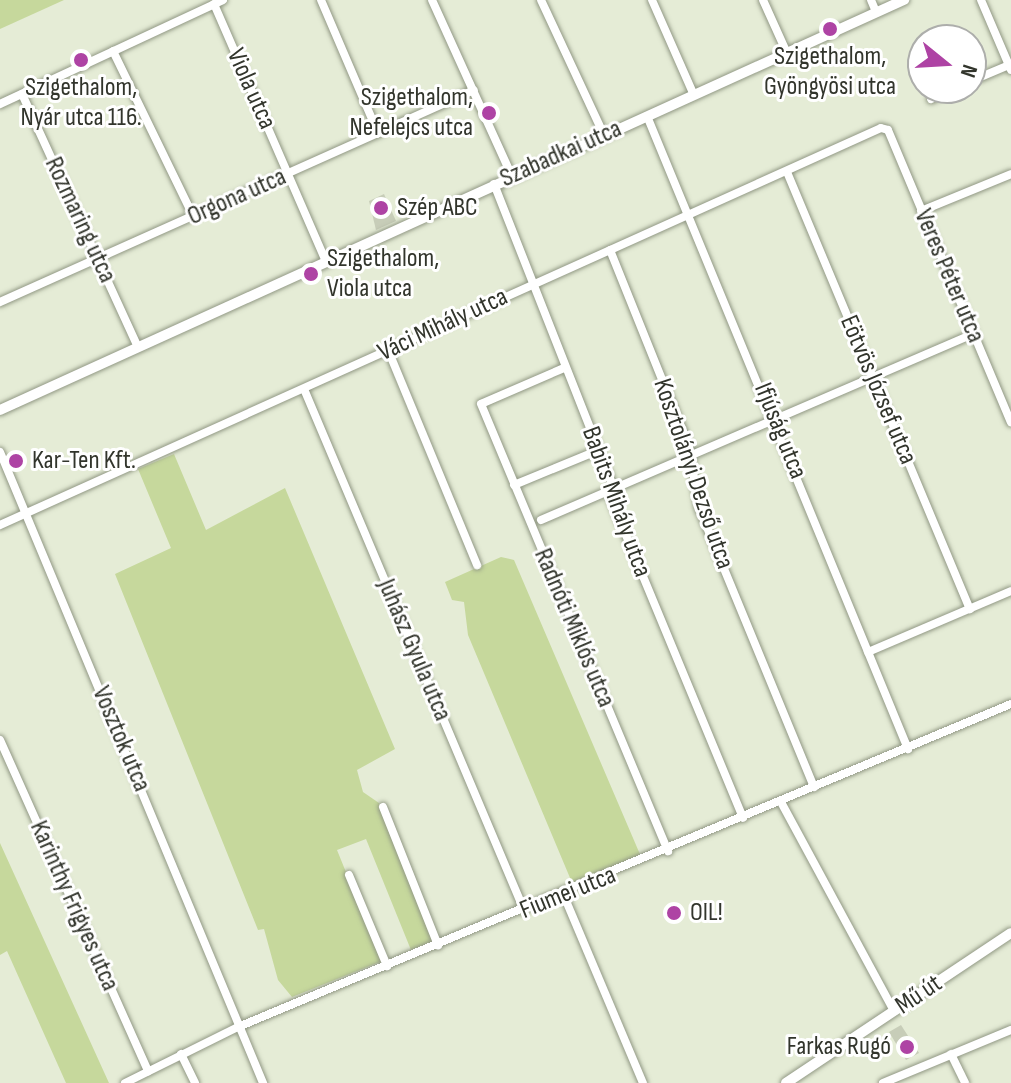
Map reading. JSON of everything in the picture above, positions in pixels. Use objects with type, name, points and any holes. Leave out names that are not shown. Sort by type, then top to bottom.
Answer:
[{"type":"street","points":[[0,104],[223,0]]},
{"type":"street","points":[[321,0],[378,133]]},
{"type":"street","points":[[432,0],[512,176]]},
{"type":"street","points":[[541,0],[604,135]]},
{"type":"street","points":[[652,0],[693,93]]},
{"type":"street","points":[[763,0],[786,51]]},
{"type":"street","points":[[871,0],[876,12]]},
{"type":"street","name":"Szabadkai utca","points":[[0,410],[137,345],[904,0]]},
{"type":"street","points":[[981,0],[1010,67],[987,75]]},
{"type":"street","name":"Viola utca","points":[[214,4],[326,261]]},
{"type":"street","points":[[113,51],[193,216]]},
{"type":"street","name":"Orgona utca","points":[[2,301],[474,90]]},
{"type":"street","name":"Rozmaring utca","points":[[22,94],[137,345]]},
{"type":"street","name":"Ifjúság utca","points":[[647,116],[692,214],[908,749]]},
{"type":"street","name":"Váci Mihály utca","points":[[0,525],[532,284],[888,130]]},
{"type":"street","name":"Veres Péter utca","points":[[888,130],[1011,422]]},
{"type":"street","name":"Eötvös József utca","points":[[787,172],[970,609]]},
{"type":"street","points":[[921,211],[1011,174]]},
{"type":"street","name":"Babits Mihály utca","points":[[494,184],[564,368],[614,488],[611,499],[743,818]]},
{"type":"street","name":"Kosztolányi Dezső utca","points":[[610,250],[689,460],[699,508],[814,787]]},
{"type":"street","points":[[0,290],[2,301]]},
{"type":"street","points":[[541,520],[689,460],[973,334]]},
{"type":"street","points":[[388,350],[477,565]]},
{"type":"street","name":"Radnóti Miklós utca","points":[[564,368],[481,404],[668,852]]},
{"type":"street","name":"Juhász Gyula utca","points":[[304,389],[524,910]]},
{"type":"street","points":[[514,485],[599,450]]},
{"type":"street","name":"Vosztok utca","points":[[0,452],[263,1083]]},
{"type":"street","points":[[868,652],[1011,591]]},
{"type":"street","name":"Fiumei utca","points":[[125,1083],[238,1027],[564,896],[1011,704]]},
{"type":"street","name":"Karinthy Frigyes utca","points":[[0,740],[148,1071]]},
{"type":"street","points":[[781,802],[894,1011]]},
{"type":"street","points":[[383,807],[438,945]]},
{"type":"street","points":[[349,875],[387,966]]},
{"type":"street","points":[[564,896],[643,1083]]},
{"type":"street","name":"Mű út","points":[[786,1083],[1011,933]]},
{"type":"street","points":[[883,1083],[1011,1030]]},
{"type":"street","points":[[181,1054],[195,1083]]},
{"type":"street","points":[[951,1054],[965,1083]]},
{"type":"green space","points":[[0,0],[64,0],[0,29]]},
{"type":"green space","points":[[174,454],[206,530],[285,488],[395,749],[357,770],[363,792],[379,803],[435,940],[411,950],[366,839],[337,850],[382,961],[292,997],[278,980],[264,929],[258,930],[115,574],[171,548],[138,469]]},
{"type":"green space","points":[[501,557],[514,560],[642,859],[573,885],[468,635],[464,602],[452,600],[445,582]]},
{"type":"green space","points":[[0,843],[109,1083],[66,1083],[7,951],[0,955]]},
{"type":"building","name":"Szép ABC","points":[[384,194],[396,221],[376,230],[369,201]]},
{"type":"building","name":"Farkas Rugó","points":[[901,1025],[919,1053],[906,1060],[889,1032]]},
{"type":"place","name":"Szigethalom, Gyöngyösi utca","points":[[830,29]]},
{"type":"place","name":"Szigethalom, Nyár utca 116.","points":[[81,60]]},
{"type":"place","name":"Szigethalom, Nefelejcs utca","points":[[489,113]]},
{"type":"place","name":"Szép ABC","points":[[381,208]]},
{"type":"place","name":"Szigethalom, Viola utca","points":[[311,274]]},
{"type":"place","name":"Kar-Ten Kft.","points":[[16,461]]},
{"type":"place","name":"OIL!","points":[[674,913]]},
{"type":"place","name":"Farkas Rugó","points":[[907,1047]]}]
